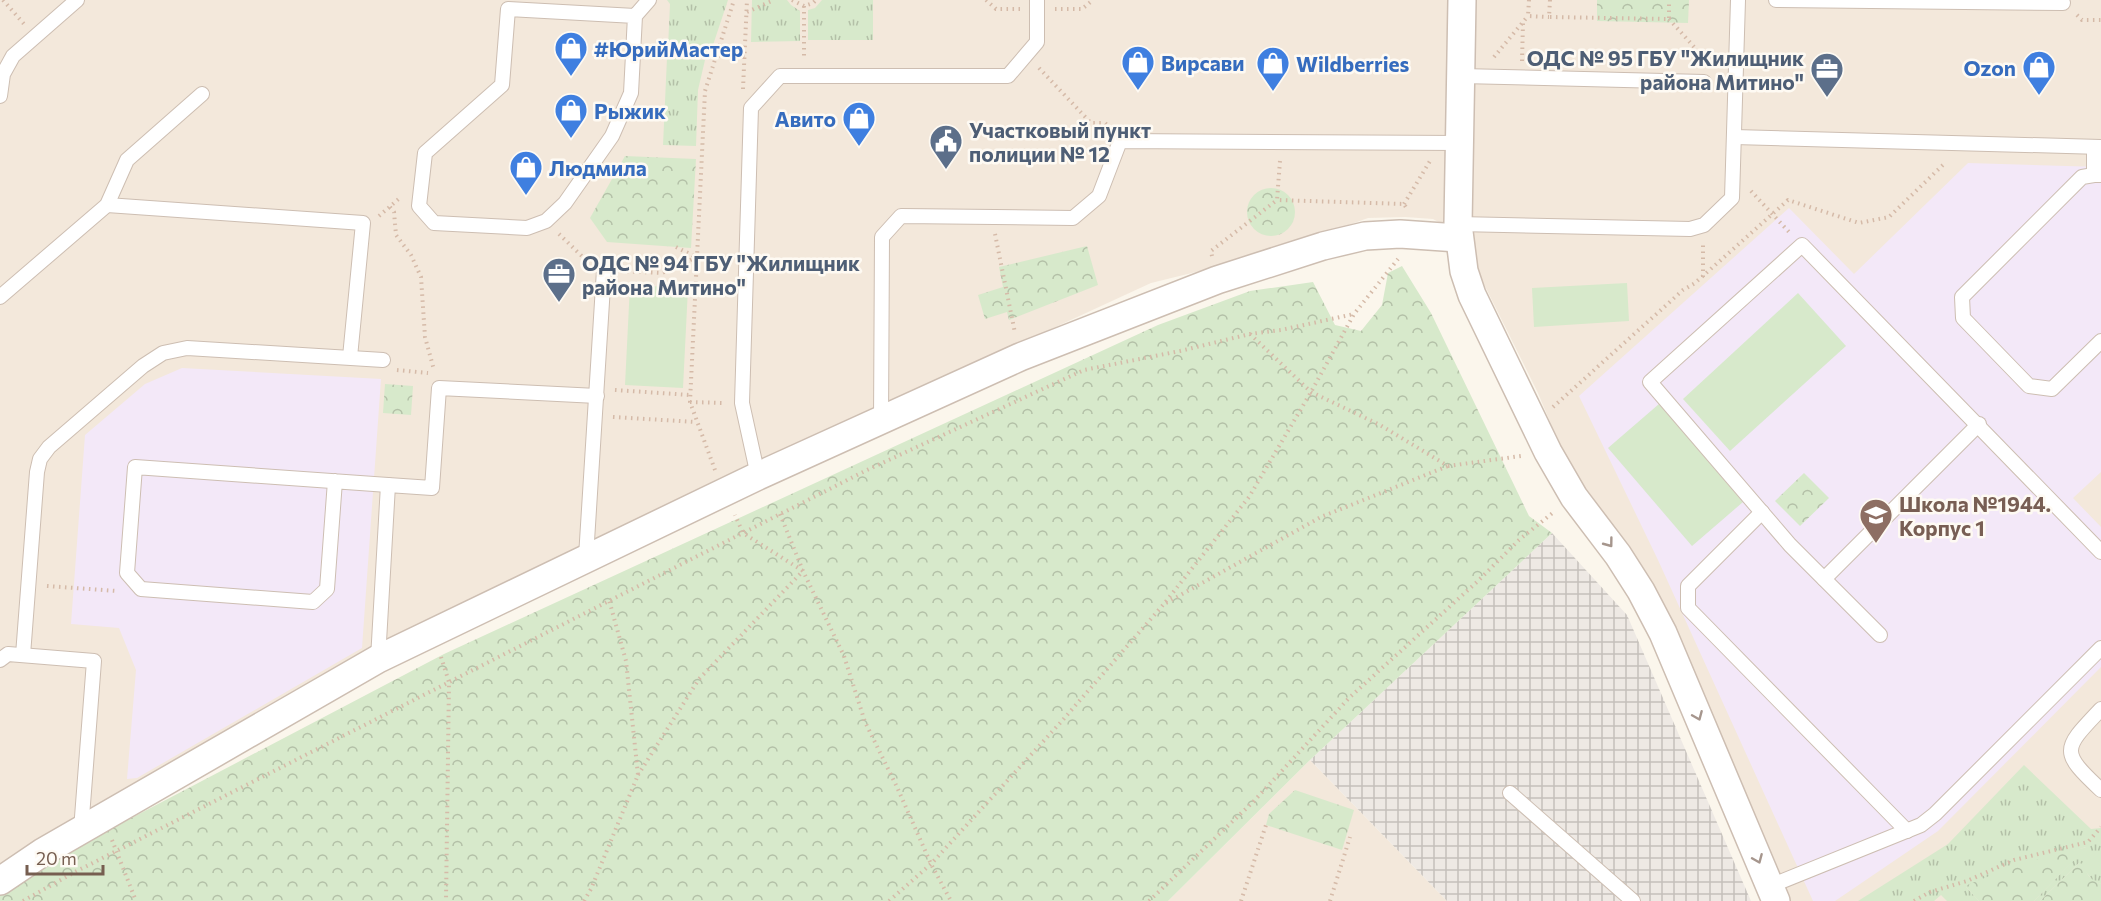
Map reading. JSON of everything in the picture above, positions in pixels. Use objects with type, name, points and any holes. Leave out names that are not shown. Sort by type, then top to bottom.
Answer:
[{"type":"street","points":[[1462,0],[1469,76],[1451,143],[1458,231],[1464,271],[1472,295],[1548,452],[1574,497],[1635,582],[1663,633],[1773,894]]},
{"type":"street","points":[[0,881],[91,824],[378,659],[758,476],[1020,357],[1217,280],[1323,246],[1365,236],[1418,235],[1458,231]]},
{"type":"lane","points":[[0,96],[3,74],[13,56],[77,0]]},
{"type":"lane","points":[[635,16],[508,9],[502,85],[425,153],[419,206],[434,223],[526,228],[546,221],[565,203],[612,136],[631,93],[635,16],[649,0]]},
{"type":"lane","points":[[1458,231],[1690,229],[1704,225],[1732,198],[1738,0]]},
{"type":"lane","points":[[1776,0],[2064,3]]},
{"type":"lane","points":[[758,476],[742,403],[751,108],[780,76],[1008,76],[1037,42],[1037,5]]},
{"type":"lane","points":[[1469,76],[1704,82]]},
{"type":"lane","points":[[0,297],[107,205],[127,160],[202,94]]},
{"type":"lane","points":[[1734,137],[2098,147],[2098,175],[2082,177],[1962,297],[1963,318],[2029,386],[2052,389],[2101,341]]},
{"type":"lane","points":[[881,420],[882,237],[901,216],[1073,218],[1099,196],[1120,141],[1451,143]]},
{"type":"lane","points":[[107,205],[363,223],[350,357]]},
{"type":"lane","points":[[1880,635],[1790,545],[1650,382],[1802,245],[1979,424],[2101,552]]},
{"type":"lane","points":[[586,557],[604,270]]},
{"type":"lane","points":[[23,655],[37,472],[40,459],[49,447],[143,366],[163,352],[187,348],[382,360]]},
{"type":"lane","points":[[335,481],[327,589],[313,602],[141,589],[127,573],[135,467],[335,481],[432,488],[439,388],[597,396]]},
{"type":"lane","points":[[1824,579],[1979,424]]},
{"type":"lane","points":[[378,659],[388,485]]},
{"type":"lane","points":[[1762,512],[1688,586],[1688,608],[1907,831]]},
{"type":"lane","points":[[1773,894],[1921,825],[1935,814],[2101,648]]},
{"type":"lane","points":[[0,660],[8,654],[94,661],[91,824]]},
{"type":"lane","points":[[2101,709],[2074,738],[2070,749],[2079,770],[2101,790]]},
{"type":"lane","points":[[1510,793],[1633,901]]},
{"type":"path","points":[[3,0],[35,37]]},
{"type":"path","points":[[734,0],[705,91],[690,402],[724,492],[743,533],[803,571]]},
{"type":"path","points":[[747,0],[743,97],[751,108]]},
{"type":"path","points":[[747,12],[774,0]]},
{"type":"path","points":[[792,0],[804,6]]},
{"type":"path","points":[[804,6],[816,0]]},
{"type":"path","points":[[986,0],[996,9],[1037,5],[1082,9],[1093,0]]},
{"type":"path","points":[[1469,76],[1528,16],[1529,0]]},
{"type":"path","points":[[1549,17],[1550,0]]},
{"type":"path","points":[[1669,0],[1669,19],[1695,48]]},
{"type":"path","points":[[2064,3],[2082,20],[2101,20]]},
{"type":"path","points":[[804,6],[805,76]]},
{"type":"path","points":[[1528,16],[1669,19]]},
{"type":"path","points":[[1522,78],[1523,22]]},
{"type":"path","points":[[633,53],[715,57],[745,56]]},
{"type":"path","points":[[1026,55],[1091,123],[1105,123],[1120,141]]},
{"type":"path","points":[[1277,200],[1281,142]]},
{"type":"path","points":[[1404,204],[1451,143]]},
{"type":"path","points":[[377,218],[403,196]]},
{"type":"path","points":[[1756,196],[1777,219]]},
{"type":"path","points":[[1220,244],[1277,200],[1404,204]]},
{"type":"path","points":[[889,901],[931,864],[1061,722],[1164,605],[1249,497],[1354,314],[1418,235],[1412,217],[1404,204]]},
{"type":"path","points":[[382,360],[398,371],[435,373],[425,337],[421,277],[411,255],[396,235],[394,212],[390,207]]},
{"type":"path","points":[[992,217],[1020,357]]},
{"type":"path","points":[[558,233],[575,249]]},
{"type":"path","points":[[1703,277],[1704,234]]},
{"type":"path","points":[[676,247],[697,257],[746,259]]},
{"type":"path","points":[[604,270],[662,273],[697,257]]},
{"type":"path","points":[[23,901],[75,872],[867,470],[1084,370],[1354,314]]},
{"type":"path","points":[[1250,334],[1311,392],[1380,425],[1448,466]]},
{"type":"path","points":[[622,390],[690,395]]},
{"type":"path","points":[[690,402],[742,403]]},
{"type":"path","points":[[595,416],[696,422]]},
{"type":"path","points":[[1164,605],[1321,517],[1448,466],[1548,452]]},
{"type":"path","points":[[1149,901],[1254,801],[1348,698],[1478,581],[1519,540],[1574,497]]},
{"type":"path","points":[[780,514],[803,571],[844,656],[865,722],[931,864],[951,901]]},
{"type":"path","points":[[584,901],[591,890],[638,775],[699,679],[803,571]]},
{"type":"path","points":[[28,585],[126,592],[141,589]]},
{"type":"path","points":[[609,600],[626,660],[638,775]]},
{"type":"path","points":[[432,632],[449,682],[446,901]]},
{"type":"path","points":[[91,824],[117,852],[136,901]]},
{"type":"path","points":[[1241,901],[1266,825]]},
{"type":"path","points":[[1914,901],[1930,892],[1967,881],[2014,860],[2088,842],[2101,827]]},
{"type":"path","points":[[1330,901],[1350,837]]},
{"type":"shaded area","points":[[0,0],[2101,0],[2101,901],[1788,901],[1663,604],[1647,576],[1567,463],[1538,393],[1462,240],[1448,227],[1433,219],[1405,217],[1368,218],[1265,255],[1151,283],[854,420],[0,865]]},
{"type":"shaded area","name":"Школа №1944. Корпус 1","points":[[1968,163],[2101,167],[2101,472],[2073,498],[2101,527],[2101,667],[1938,831],[1835,901],[1813,901],[1658,560],[1579,396],[1789,208],[1854,274]]},
{"type":"shaded area","points":[[182,368],[381,379],[362,648],[137,778],[127,779],[136,670],[119,628],[71,624],[85,435],[145,384]]},
{"type":"shaded area","points":[[1552,533],[1627,615],[1751,901],[1447,901],[1310,760]]},
{"type":"shaded area","points":[[1310,760],[1447,901],[1168,901]]},
{"type":"green space","points":[[667,0],[728,0],[711,51],[668,48],[670,4]]},
{"type":"green space","points":[[752,0],[787,0],[800,11],[800,41],[751,42]]},
{"type":"green space","points":[[822,0],[873,0],[873,40],[808,40],[808,10],[815,8]]},
{"type":"green space","points":[[1597,0],[1689,0],[1688,23],[1597,21]]},
{"type":"green space","points":[[667,58],[705,60],[698,90],[696,146],[663,145]]},
{"type":"green space","points":[[625,156],[696,159],[691,248],[607,242],[590,218]]},
{"type":"green space","points":[[1271,188],[1288,195],[1295,212],[1288,229],[1271,236],[1254,229],[1247,212],[1254,195]]},
{"type":"green space","points":[[1087,246],[1098,285],[1009,320],[1007,312],[985,319],[978,295],[1003,287],[999,267]]},
{"type":"green space","points":[[1402,266],[1431,313],[1529,516],[1552,533],[1310,760],[1168,901],[0,901],[0,890],[17,878],[444,654],[1158,325],[1250,291],[1313,282],[1335,325],[1361,331],[1382,305],[1388,273]]},
{"type":"green space","points":[[1627,283],[1629,321],[1534,327],[1532,288]]},
{"type":"green space","points":[[630,285],[688,288],[683,388],[625,385]]},
{"type":"green space","points":[[1798,293],[1846,346],[1730,451],[1683,399]]},
{"type":"green space","points":[[385,384],[413,386],[411,415],[383,413]]},
{"type":"green space","points":[[1659,404],[1743,502],[1692,546],[1608,448]]},
{"type":"green space","points":[[1804,473],[1829,498],[1800,526],[1775,501]]},
{"type":"green space","points":[[2024,765],[2091,829],[2101,828],[2101,884],[2093,881],[2079,863],[2040,901],[2034,901],[2086,847],[1966,887],[1979,901],[1947,901],[1941,895],[1934,901],[1858,901],[1948,844]]},
{"type":"green space","points":[[1295,790],[1354,810],[1342,850],[1266,825],[1269,814]]},
{"type":"green space","points":[[2087,847],[2034,901],[1979,901],[1965,886],[2016,865]]},
{"type":"green space","points":[[2079,863],[2084,864],[2089,877],[2101,884],[2101,901],[2040,901]]},
{"type":"place","name":"#ЮрийМастер","points":[[571,77]]},
{"type":"place","name":"Вирсави","points":[[1138,91]]},
{"type":"place","name":"Wildberries","points":[[1273,92]]},
{"type":"place","name":"Ozon","points":[[2039,96]]},
{"type":"place","name":"ОДС № 95 ГБУ \"Жилищник района Митино\"","points":[[1827,98]]},
{"type":"place","name":"Рыжик","points":[[571,139]]},
{"type":"place","name":"Авито","points":[[859,147]]},
{"type":"place","name":"Участковый пункт полиции № 12","points":[[946,170]]},
{"type":"place","name":"Людмила","points":[[526,196]]},
{"type":"place","name":"ОДС № 94 ГБУ \"Жилищник района Митино\"","points":[[559,303]]},
{"type":"place","name":"Школа №1944. Корпус 1","points":[[1876,544]]}]
